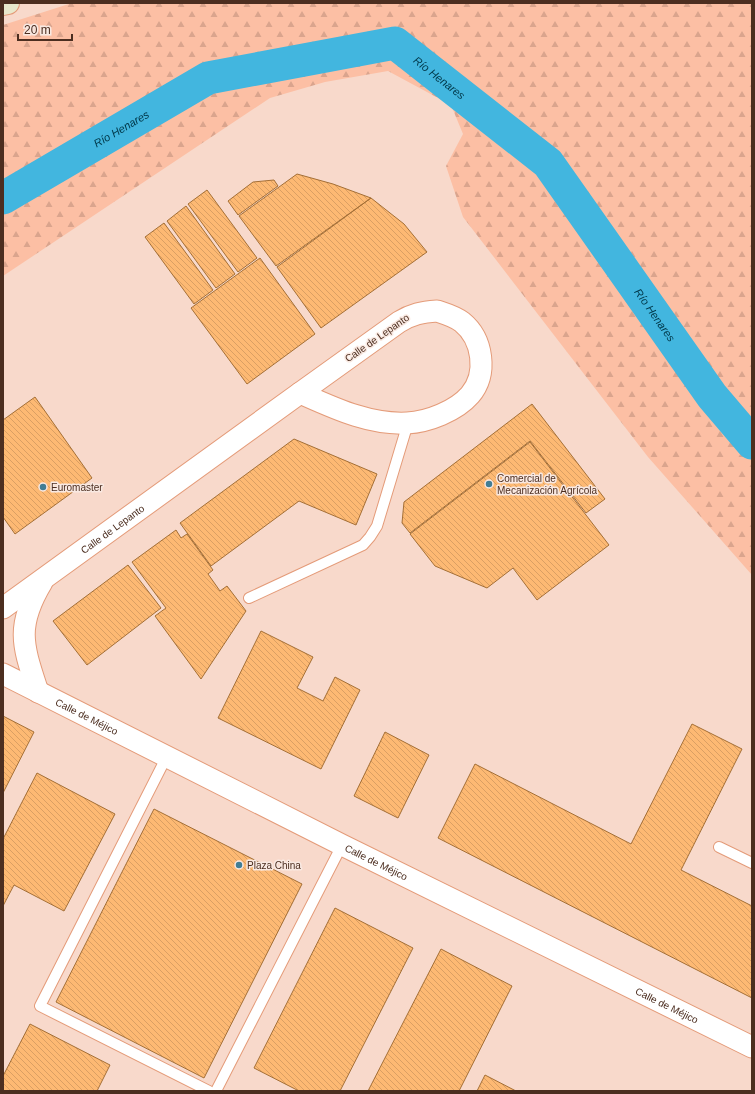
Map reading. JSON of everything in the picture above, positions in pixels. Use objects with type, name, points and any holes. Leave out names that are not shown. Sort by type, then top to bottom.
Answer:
[{"type":"main road","points":[[3,4],[8,3]]},
{"type":"street","name":"Calle de Lepanto","points":[[3,608],[300,393],[410,315],[437,311],[450,315],[461,322],[471,332],[478,343],[481,356],[481,370],[477,383],[461,404],[436,417],[408,423],[380,422],[348,414],[300,393]]},
{"type":"street","points":[[38,692],[25,653],[23,636],[24,623],[29,607],[43,580]]},
{"type":"street","name":"Calle de Méjico","points":[[3,674],[342,845],[752,1047]]},
{"type":"lane","points":[[249,598],[363,545],[367,541],[377,526],[408,423]]},
{"type":"lane","points":[[167,756],[40,1006],[209,1091]]},
{"type":"lane","points":[[216,1091],[342,845]]},
{"type":"lane","points":[[719,846],[752,863]]},
{"type":"green space","points":[[72,3],[752,3],[752,575],[648,457],[463,217],[446,166],[463,134],[451,105],[388,71],[325,82],[270,98],[3,276],[3,25]]},
{"type":"building","points":[[297,174],[333,184],[371,198],[276,266],[239,216]]},
{"type":"building","points":[[274,180],[278,186],[238,215],[228,201],[253,182]]},
{"type":"building","points":[[207,190],[257,258],[238,272],[188,204]]},
{"type":"building","points":[[371,198],[404,224],[427,252],[321,328],[277,267]]},
{"type":"building","points":[[186,206],[235,274],[216,288],[167,221]]},
{"type":"building","points":[[164,223],[213,290],[194,304],[145,237]]},
{"type":"building","points":[[260,258],[315,334],[247,384],[191,308]]},
{"type":"building","points":[[35,397],[92,478],[15,534],[3,517],[3,420]]},
{"type":"building","points":[[532,404],[605,499],[586,513],[530,441],[410,533],[402,523],[404,502]]},
{"type":"building","points":[[294,439],[377,474],[356,525],[299,501],[211,566],[180,523]]},
{"type":"building","points":[[530,442],[609,545],[537,600],[513,568],[487,588],[435,566],[410,534]]},
{"type":"building","points":[[176,530],[181,538],[187,534],[213,570],[208,574],[220,591],[227,586],[246,611],[201,679],[155,616],[166,608],[132,562]]},
{"type":"building","points":[[128,565],[161,608],[87,665],[53,621]]},
{"type":"building","points":[[261,631],[313,657],[297,688],[323,701],[335,677],[360,690],[321,769],[218,718]]},
{"type":"building","points":[[3,716],[34,732],[3,793]]},
{"type":"building","points":[[692,724],[742,749],[681,870],[752,906],[752,998],[438,838],[475,764],[631,844]]},
{"type":"building","points":[[385,732],[429,755],[398,818],[354,796]]},
{"type":"building","points":[[37,773],[115,814],[64,911],[14,885],[3,906],[3,839]]},
{"type":"building","points":[[154,809],[302,884],[204,1078],[56,1002]]},
{"type":"building","points":[[335,908],[413,948],[340,1091],[299,1091],[254,1068]]},
{"type":"building","points":[[441,949],[512,986],[459,1091],[368,1091]]},
{"type":"building","points":[[30,1024],[110,1065],[97,1091],[3,1091],[3,1076]]},
{"type":"building","points":[[485,1075],[516,1091],[477,1091]]},
{"type":"waterway","name":"Río Henares","points":[[3,198],[208,78],[395,43],[548,163],[712,396],[752,443]]},
{"type":"place","name":"Comercial de Mecanización Agrícola","points":[[489,484]]},
{"type":"place","name":"Euromaster","points":[[43,487]]},
{"type":"place","name":"Plaza China","points":[[239,865]]}]
